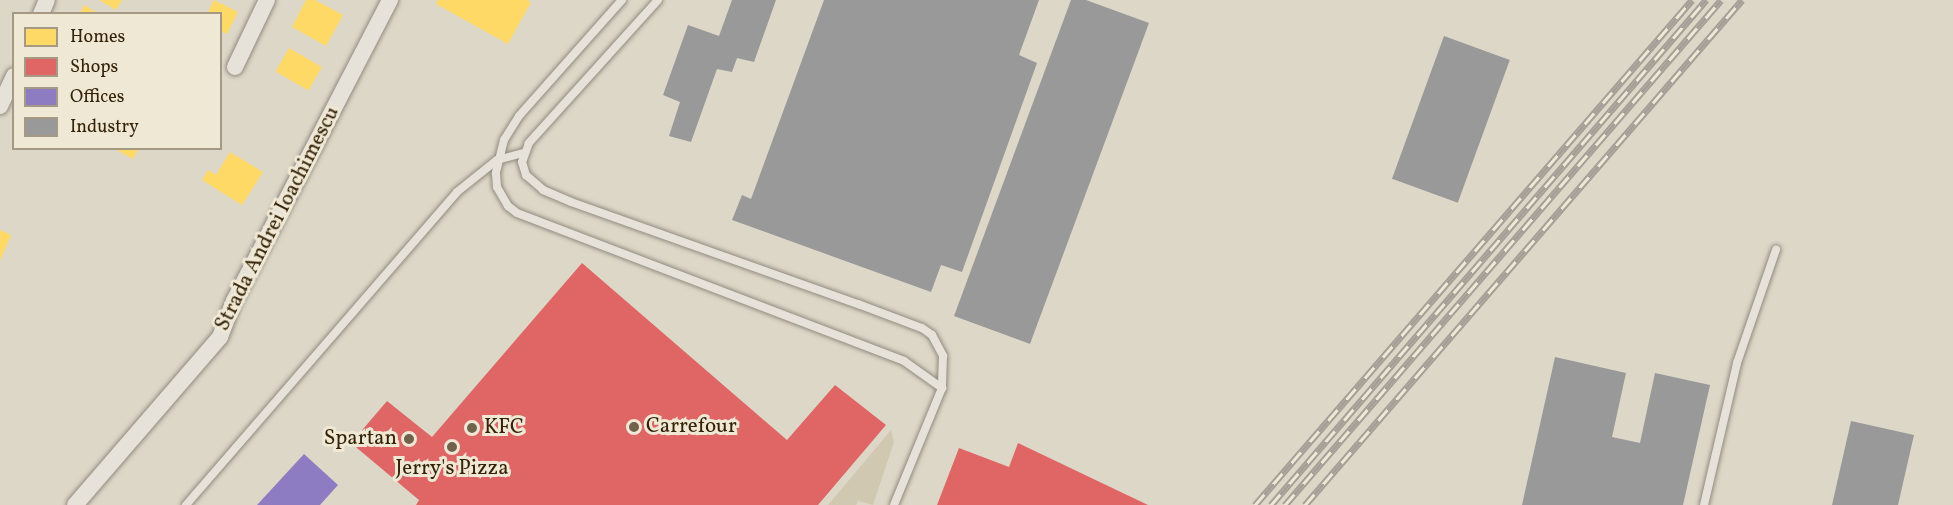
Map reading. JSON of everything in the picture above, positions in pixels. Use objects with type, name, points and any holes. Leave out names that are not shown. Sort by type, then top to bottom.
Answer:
[{"type":"street","points":[[235,68],[267,0]]},
{"type":"street","name":"Strada Andrei Ioachimescu","points":[[75,505],[220,337],[247,275],[390,0]]},
{"type":"street","points":[[0,106],[12,80]]},
{"type":"lane","points":[[622,0],[519,116],[504,140],[497,160],[497,187],[501,198],[517,213],[904,361],[942,388]]},
{"type":"lane","points":[[658,0],[534,138],[524,153],[522,162],[526,175],[543,190],[922,328],[932,335],[943,356],[942,388],[894,505]]},
{"type":"lane","points":[[186,505],[457,192],[497,160],[524,153]]},
{"type":"lane","points":[[1704,505],[1737,363],[1776,250]]},
{"type":"shaded area","points":[[891,430],[894,442],[873,505],[858,501],[856,505],[828,505]]},
{"type":"building: Homes","points":[[99,0],[122,0],[116,10]]},
{"type":"building: Homes","points":[[214,0],[238,12],[227,34],[222,32],[222,12],[208,12]]},
{"type":"building: Homes","points":[[306,0],[315,0],[343,15],[326,46],[292,27]]},
{"type":"building: Homes","points":[[438,0],[526,0],[531,2],[508,44],[436,4]]},
{"type":"building: Homes","points":[[84,5],[96,12],[81,12]]},
{"type":"building: Homes","points":[[289,48],[322,67],[308,90],[276,71]]},
{"type":"building: Homes","points":[[117,150],[138,150],[133,159]]},
{"type":"building: Homes","points":[[230,152],[263,172],[242,205],[202,180],[208,170],[216,175]]},
{"type":"building: Homes","points":[[0,230],[11,235],[0,261]]},
{"type":"building: Shops","points":[[582,263],[787,440],[835,385],[886,425],[818,505],[416,505],[419,500],[351,443],[387,401],[432,437]]},
{"type":"building: Shops","points":[[1018,443],[1148,505],[937,505],[959,448],[1009,467]]},
{"type":"building: Offices","points":[[304,454],[338,485],[320,505],[257,505]]},
{"type":"building: Industry","points":[[732,0],[776,0],[754,62],[737,58],[732,72],[717,69],[691,142],[669,136],[680,102],[663,95],[688,25],[719,36]]},
{"type":"building: Industry","points":[[824,0],[1039,0],[1019,55],[1037,63],[962,272],[941,265],[931,292],[732,220],[742,195],[751,199]]},
{"type":"building: Industry","points":[[1071,0],[1086,0],[1149,23],[1030,344],[954,316]]},
{"type":"building: Industry","points":[[1444,36],[1510,60],[1458,203],[1392,179]]},
{"type":"building: Industry","points":[[1555,357],[1626,373],[1612,437],[1640,443],[1655,373],[1710,385],[1683,505],[1522,505]]},
{"type":"building: Industry","points":[[1851,421],[1914,435],[1898,505],[1832,505]]},
{"type":"railway","points":[[1255,505],[1692,0]]},
{"type":"railway","points":[[1271,505],[1706,0]]},
{"type":"railway","points":[[1285,505],[1721,0]]},
{"type":"railway","points":[[1305,505],[1742,0]]},
{"type":"place","name":"Carrefour","points":[[634,427]]},
{"type":"place","name":"KFC","points":[[472,428]]},
{"type":"place","name":"Spartan","points":[[409,439]]},
{"type":"place","name":"Jerry's Pizza","points":[[452,447]]}]
